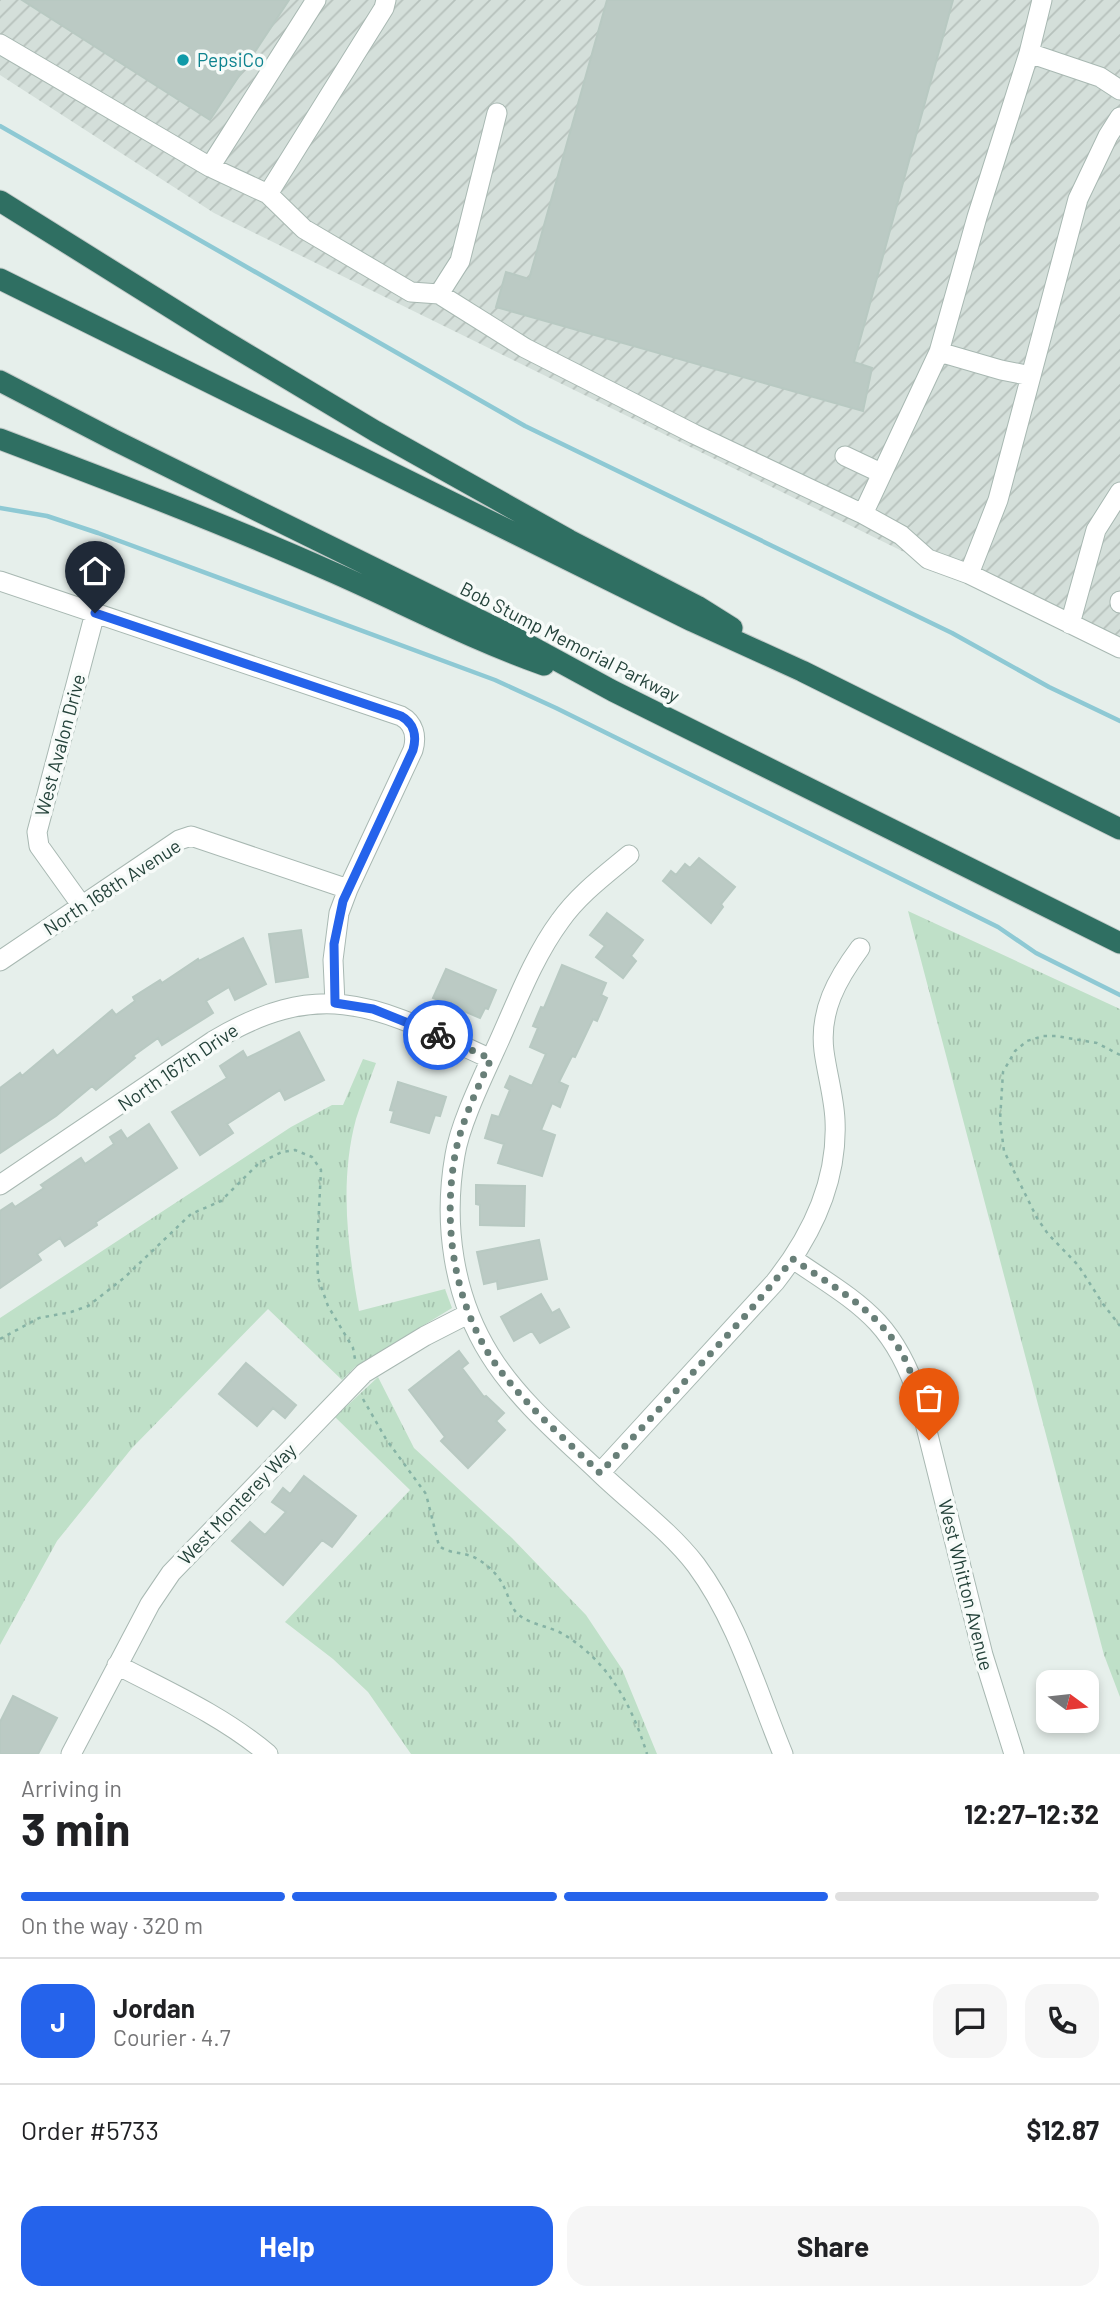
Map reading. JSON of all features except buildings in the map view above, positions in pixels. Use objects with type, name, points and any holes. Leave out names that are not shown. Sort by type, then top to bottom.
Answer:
[{"type":"highway","points":[[0,201],[353,419],[558,534],[697,606],[803,671]]},
{"type":"highway","points":[[0,279],[1120,829]]},
{"type":"highway","name":"Bob Stump Memorial Parkway","points":[[0,381],[1120,943]]},
{"type":"highway","points":[[0,439],[270,545],[505,652],[602,685]]},
{"type":"street","points":[[210,167],[316,0]]},
{"type":"street","points":[[268,194],[384,8],[386,0]]},
{"type":"street","points":[[863,514],[939,352],[977,217],[1029,53],[1042,0]]},
{"type":"street","points":[[0,44],[210,167],[268,194],[304,229],[411,292],[439,294],[537,354],[694,434],[863,514],[901,536],[928,559],[969,574],[1120,648]]},
{"type":"street","points":[[1029,53],[1100,77],[1120,90]]},
{"type":"street","points":[[439,294],[460,261],[497,113]]},
{"type":"street","points":[[969,574],[998,500],[1078,200],[1108,136],[1120,117]]},
{"type":"street","points":[[939,352],[1031,376]]},
{"type":"street","points":[[845,456],[881,472]]},
{"type":"street","points":[[1070,624],[1096,530],[1120,492]]},
{"type":"street","points":[[0,581],[406,719],[413,729],[413,750],[339,913],[334,944],[335,1003]]},
{"type":"street","name":"West Avalon Drive","points":[[82,906],[39,846],[37,832],[95,613]]},
{"type":"street","name":"North 168th Avenue","points":[[0,961],[180,840],[191,836],[348,889]]},
{"type":"street","points":[[629,855],[583,893],[560,921],[541,953],[478,1087],[455,1152],[449,1209],[455,1266],[468,1314],[491,1356],[520,1394],[600,1473],[674,1540],[695,1564],[711,1588],[741,1648],[783,1754]]},
{"type":"street","points":[[600,1473],[747,1314],[793,1259],[812,1228],[826,1194],[833,1160],[835,1122],[823,1025],[828,1002],[841,974],[860,948]]},
{"type":"street","name":"North 167th Drive","points":[[0,1185],[239,1026],[285,1010],[335,1003],[355,1004],[389,1014],[491,1059]]},
{"type":"street","name":"West Whitton Avenue","points":[[793,1259],[859,1304],[883,1326],[909,1369],[919,1399],[983,1655],[1014,1754]]},
{"type":"street","name":"West Monterey Way","points":[[71,1754],[150,1604],[171,1573],[373,1366],[468,1314]]},
{"type":"street","points":[[117,1665],[208,1712],[245,1735],[268,1754]]},
{"type":"path","points":[[1120,1055],[1097,1044],[1056,1036],[1043,1036],[1027,1041],[1016,1051],[1003,1072],[1000,1120],[1004,1151],[1037,1218],[1048,1234],[1078,1265],[1120,1326]]},
{"type":"path","points":[[0,1339],[39,1318],[88,1306],[124,1278],[191,1214],[221,1201],[259,1163],[282,1152],[295,1150],[312,1157],[321,1170],[318,1278],[328,1306],[353,1348],[359,1394],[386,1439],[426,1494],[439,1546],[447,1552],[478,1559],[499,1578],[520,1616],[565,1636],[600,1662],[618,1687],[647,1754]]},
{"type":"shaded area","points":[[0,0],[1120,0],[1120,658],[214,213],[0,75]]},
{"type":"green space","points":[[908,911],[1120,1009],[1120,1697],[1104,1655]]},
{"type":"green space","points":[[363,1059],[376,1063],[356,1119],[347,1191],[349,1240],[359,1311],[445,1289],[452,1308],[355,1367],[342,1380],[268,1309],[132,1448],[57,1541],[0,1645],[0,1318],[291,1127],[332,1105],[343,1105]]},
{"type":"green space","points":[[378,1377],[414,1448],[512,1538],[586,1615],[622,1669],[657,1754],[411,1754],[368,1692],[333,1659],[285,1622],[410,1490],[335,1417]]},
{"type":"waterway","points":[[0,126],[525,426],[952,633],[1049,687],[1120,721]]},
{"type":"waterway","points":[[0,508],[47,516],[98,533],[495,680],[998,927],[1036,953],[1120,995]]},
{"type":"way so far","points":[[438,1035],[491,1059],[455,1152],[449,1209],[455,1266],[468,1314],[491,1356],[520,1394],[600,1473],[747,1314],[793,1259],[859,1304],[883,1326],[909,1369],[929,1440]]},
{"type":"place","name":"PepsiCo","points":[[183,60]]},
{"type":"route","points":[[95,613],[401,716],[411,723],[415,735],[413,750],[339,913],[333,960],[335,1003],[355,1004],[373,1009],[438,1035]]}]
